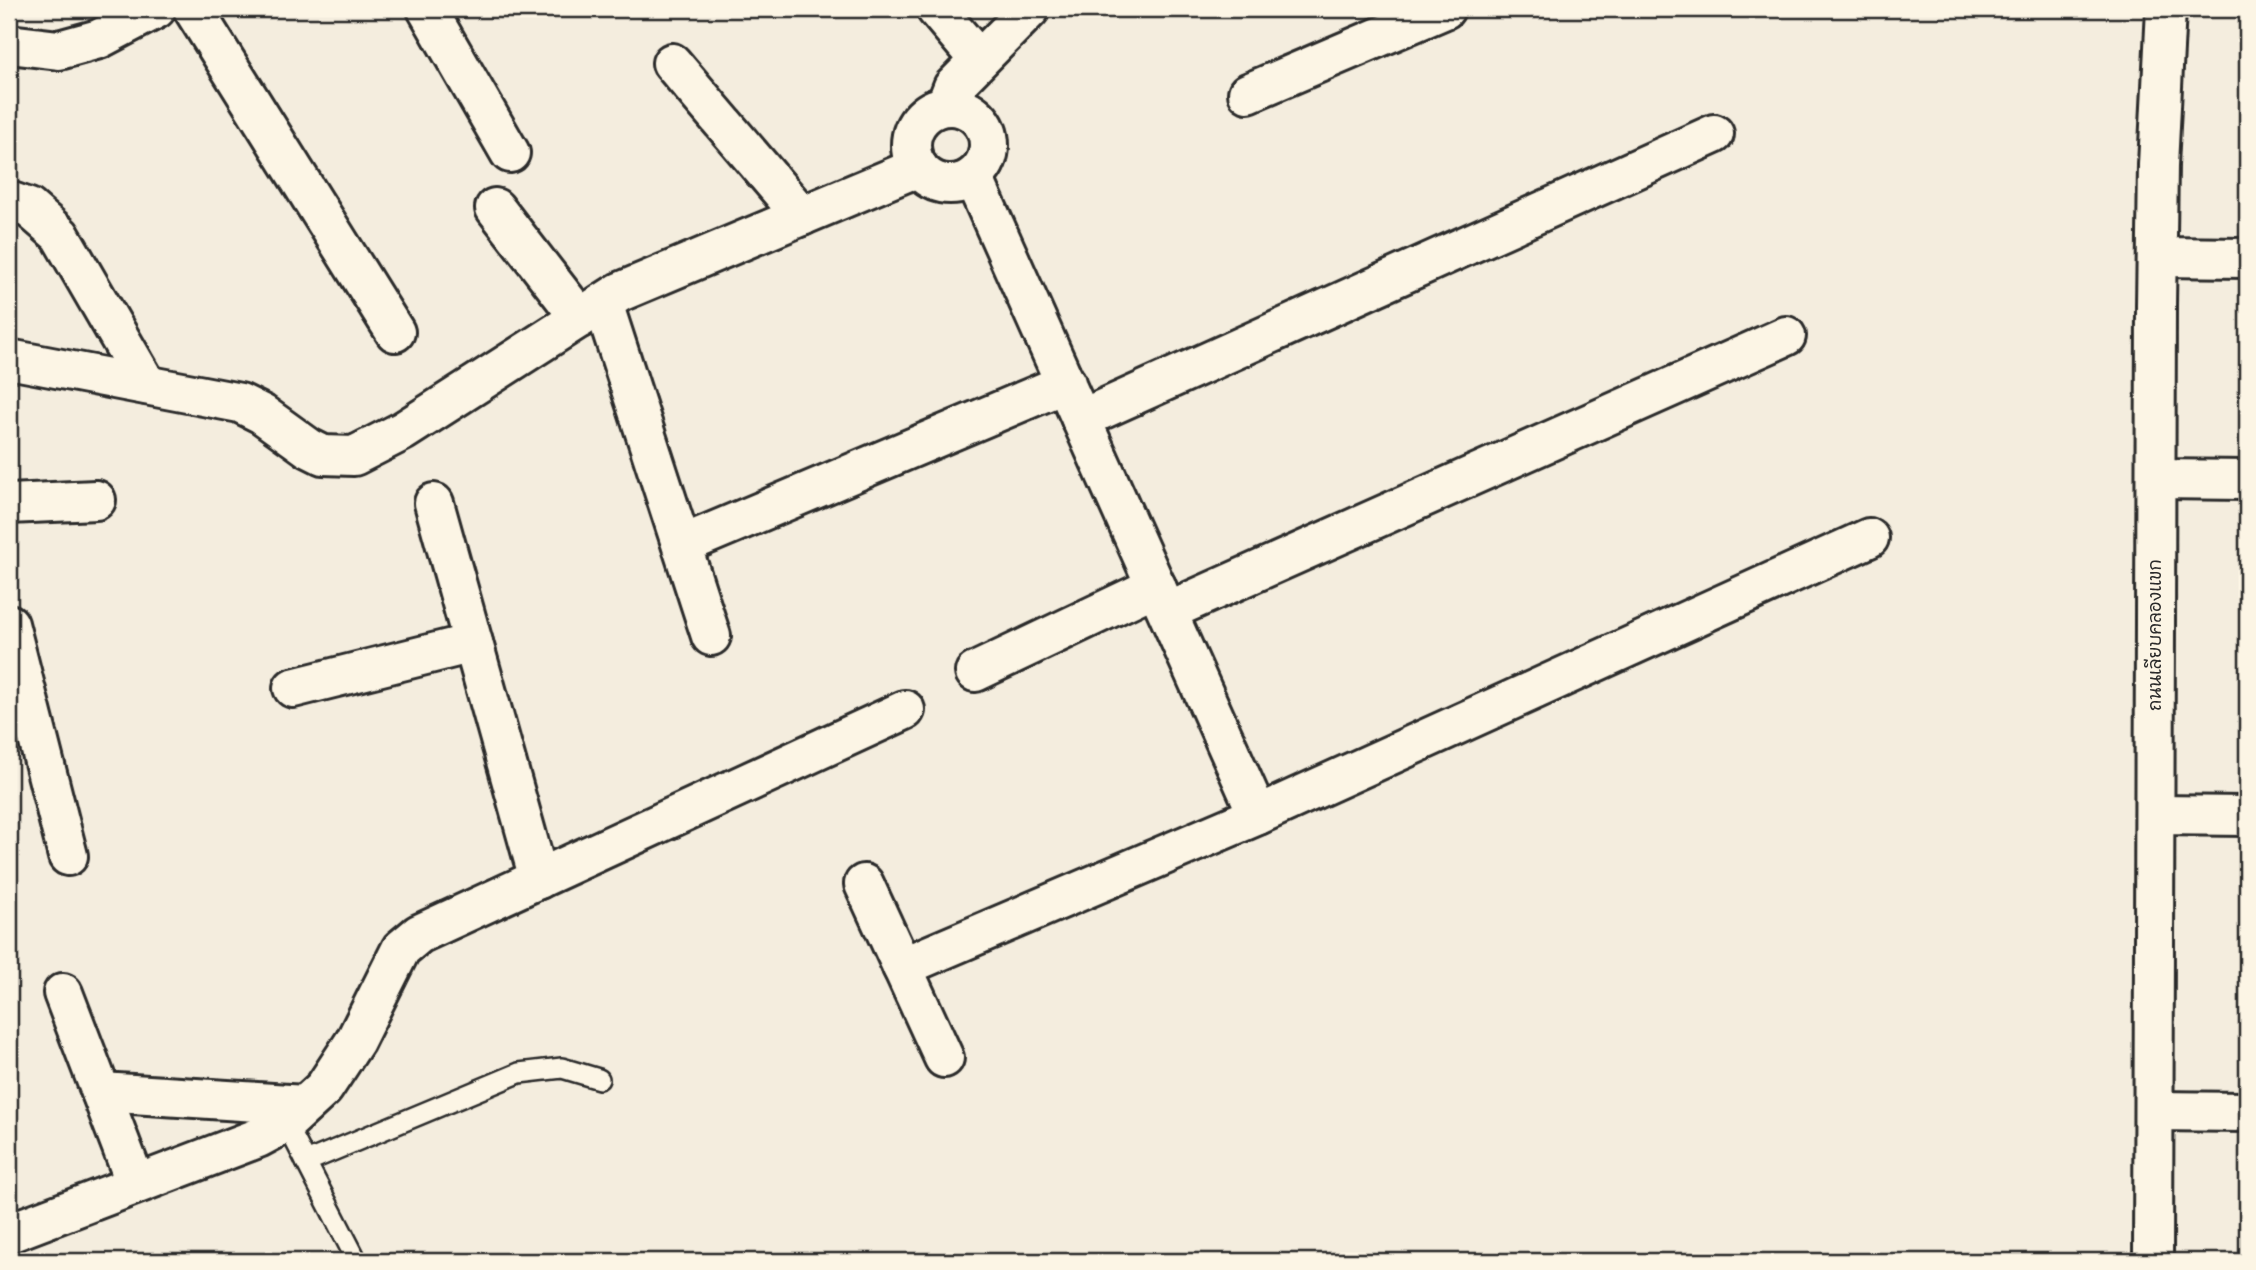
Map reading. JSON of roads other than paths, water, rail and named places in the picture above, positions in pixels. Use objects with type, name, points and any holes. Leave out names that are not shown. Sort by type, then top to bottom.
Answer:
[{"type":"street","points":[[9,44],[59,50],[99,39],[156,9]]},
{"type":"street","points":[[193,9],[395,332]]},
{"type":"street","points":[[427,9],[510,153]]},
{"type":"street","points":[[936,9],[979,60]]},
{"type":"street","points":[[946,106],[953,87],[1030,9]]},
{"type":"street","points":[[1248,93],[1445,9]]},
{"type":"street","name":"ถนนเลียบคลองแขก","points":[[2153,1261],[2157,257],[2158,165],[2166,9]]},
{"type":"street","points":[[672,63],[802,216]]},
{"type":"street","points":[[960,107],[972,112],[982,121],[990,145],[982,168],[973,177],[962,182],[938,182],[926,176],[918,167],[912,155],[914,128],[922,117],[933,109],[960,107]]},
{"type":"street","points":[[1081,419],[1714,134]]},
{"type":"street","points":[[9,359],[240,403],[262,414],[323,455],[354,456],[403,431],[620,292],[918,167]]},
{"type":"street","points":[[973,177],[1258,815]]},
{"type":"street","points":[[9,201],[29,208],[60,235],[147,385]]},
{"type":"street","points":[[495,208],[592,310],[682,545],[711,636]]},
{"type":"street","points":[[2157,257],[2247,258]]},
{"type":"street","points":[[975,672],[1162,598],[1786,336]]},
{"type":"street","points":[[682,545],[1066,383]]},
{"type":"street","points":[[2157,479],[2247,480]]},
{"type":"street","points":[[9,504],[96,500]]},
{"type":"street","points":[[434,503],[539,879]]},
{"type":"street","points":[[902,967],[1258,815],[1869,538]]},
{"type":"street","points":[[9,624],[68,856]]},
{"type":"street","points":[[293,688],[473,643]]},
{"type":"street","points":[[9,1233],[258,1138],[296,1114],[324,1088],[355,1041],[401,949],[419,934],[905,710]]},
{"type":"street","points":[[2155,815],[2247,816]]},
{"type":"street","points":[[864,884],[944,1058]]},
{"type":"street","points":[[63,993],[136,1184]]},
{"type":"street","points":[[101,1092],[296,1114]]},
{"type":"street","points":[[2154,1111],[2247,1112]]},
{"type":"lane","points":[[306,1162],[519,1073],[562,1068],[599,1080]]},
{"type":"lane","points":[[296,1114],[306,1162],[357,1261]]}]
